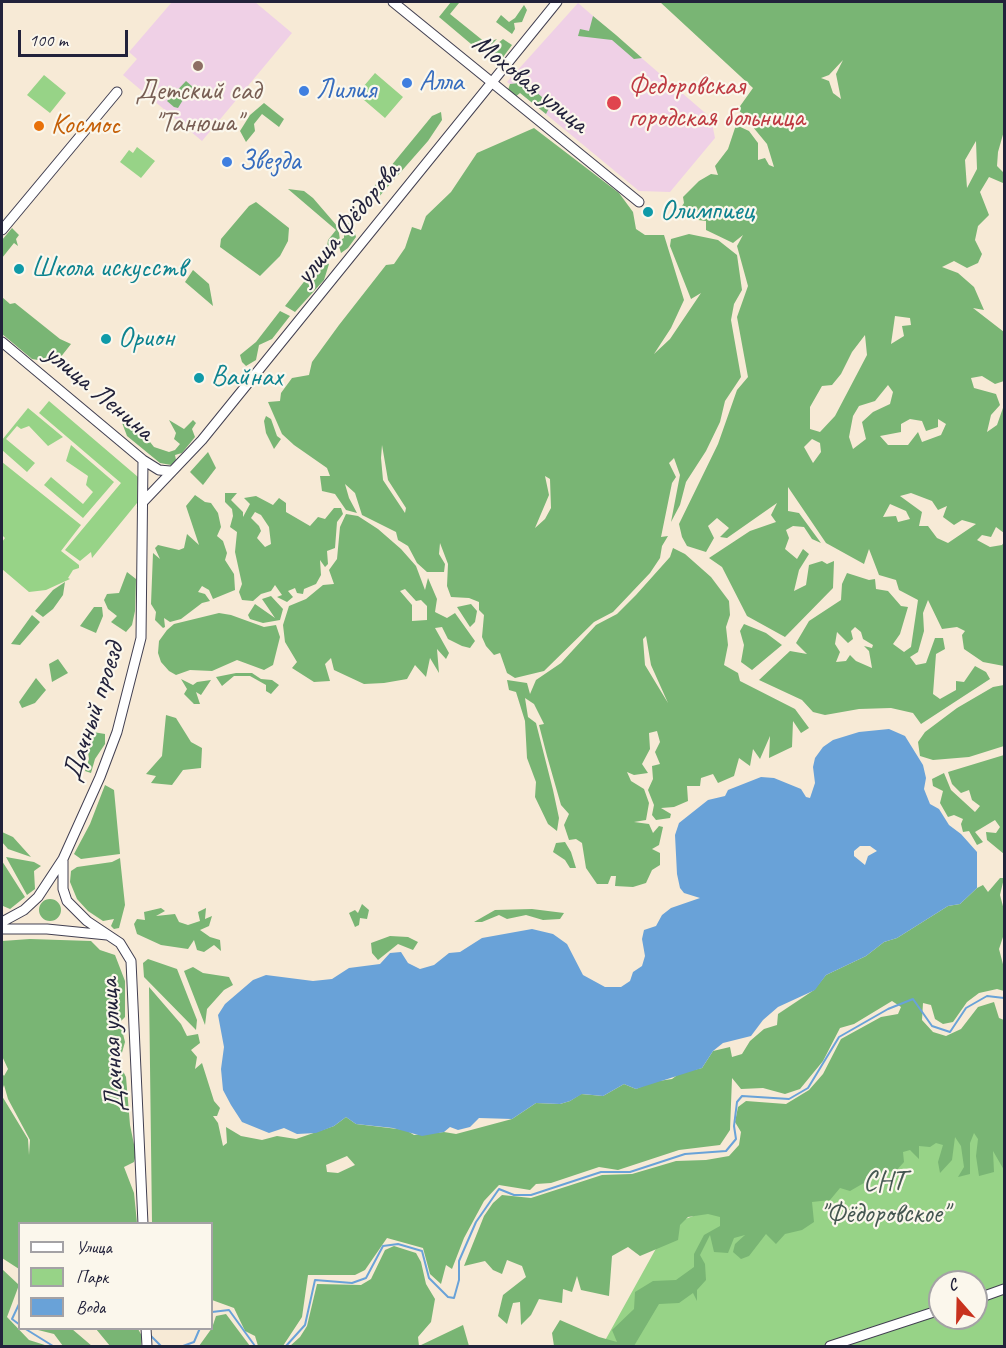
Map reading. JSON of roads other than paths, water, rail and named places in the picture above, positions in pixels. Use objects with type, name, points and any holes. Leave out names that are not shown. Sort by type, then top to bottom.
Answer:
[{"type":"street","name":"Моховая улица","points":[[393,2],[639,202]]},
{"type":"street","name":"улица Фёдорова","points":[[143,502],[170,471],[179,466],[202,440],[557,2]]},
{"type":"street","points":[[2,230],[117,92]]},
{"type":"street","name":"улица Ленина","points":[[2,342],[143,460],[159,470],[170,471]]},
{"type":"street","name":"Дачный проезд","points":[[63,859],[114,741],[139,654],[143,460]]},
{"type":"street","points":[[2,922],[24,910],[38,897],[63,859]]},
{"type":"street","name":"Дачная улица","points":[[63,859],[63,889],[67,901],[75,911],[109,935],[126,951],[133,975],[143,1222]]},
{"type":"street","points":[[2,929],[47,929],[109,935]]},
{"type":"street","points":[[988,1295],[1005,1289]]},
{"type":"street","points":[[830,1347],[928,1314]]},
{"type":"street","points":[[146,1330],[147,1347]]},
{"type":"water","points":[[889,729],[905,736],[923,765],[926,778],[924,789],[930,804],[939,809],[949,825],[961,834],[977,852],[977,888],[960,904],[948,906],[897,938],[884,942],[866,956],[826,975],[815,990],[778,1007],[763,1020],[751,1036],[723,1043],[713,1051],[702,1068],[636,1089],[624,1084],[603,1096],[582,1094],[560,1104],[536,1103],[512,1119],[479,1118],[470,1127],[458,1130],[450,1127],[444,1132],[422,1136],[393,1128],[356,1124],[346,1117],[334,1126],[316,1133],[297,1134],[284,1128],[269,1133],[242,1122],[231,1105],[223,1090],[221,1069],[224,1047],[218,1015],[225,1004],[253,980],[266,975],[313,981],[332,979],[349,968],[380,964],[390,953],[401,952],[408,963],[420,969],[434,965],[449,953],[460,952],[482,938],[532,929],[553,934],[567,944],[583,975],[605,987],[621,987],[630,981],[633,972],[642,966],[645,956],[642,939],[644,930],[656,926],[662,915],[671,908],[700,898],[684,893],[680,888],[675,835],[679,823],[708,800],[725,796],[728,790],[761,777],[774,778],[801,789],[806,797],[810,798],[815,783],[813,767],[815,758],[823,747],[833,740],[859,732]],"holes":[[[860,846],[870,846],[877,851],[868,856],[865,865],[854,856],[854,851]]]},
{"type":"waterway","points":[[286,1346],[305,1325],[315,1280],[352,1283],[366,1278],[383,1246],[398,1244],[422,1251],[429,1278],[448,1297],[454,1298],[459,1280],[459,1261],[476,1222],[499,1189],[514,1195],[531,1195],[601,1172],[630,1172],[685,1154],[726,1151],[736,1139],[734,1126],[737,1102],[742,1096],[789,1099],[808,1088],[839,1037],[888,1009],[913,999],[932,1026],[950,1032],[966,1008],[987,996],[1004,998]]},
{"type":"waterway","points":[[18,1306],[12,1319],[18,1324]]},
{"type":"waterway","points":[[213,1312],[229,1310],[255,1346]]},
{"type":"waterway","points":[[27,1330],[53,1346]]},
{"type":"waterway","points":[[183,1346],[194,1342],[199,1330]]},
{"type":"waterway","points":[[150,1335],[161,1346]]},
{"type":"place","name":"Детский сад \"Танюша\"","points":[[198,66]]},
{"type":"place","name":"Алла","points":[[407,83]]},
{"type":"place","name":"Лилия","points":[[304,91]]},
{"type":"place","name":"Федоровская городская больница","points":[[614,103]]},
{"type":"place","name":"Космос","points":[[39,126]]},
{"type":"place","name":"Звезда","points":[[227,162]]},
{"type":"place","name":"Олимпиец","points":[[648,212]]},
{"type":"place","name":"Школа искусств","points":[[19,269]]},
{"type":"place","name":"Орион","points":[[106,339]]},
{"type":"place","name":"Вайнах","points":[[199,378]]},
{"type":"park label","name":"СНТ \"Фёдоровское\"","points":[[884,1199]]}]
